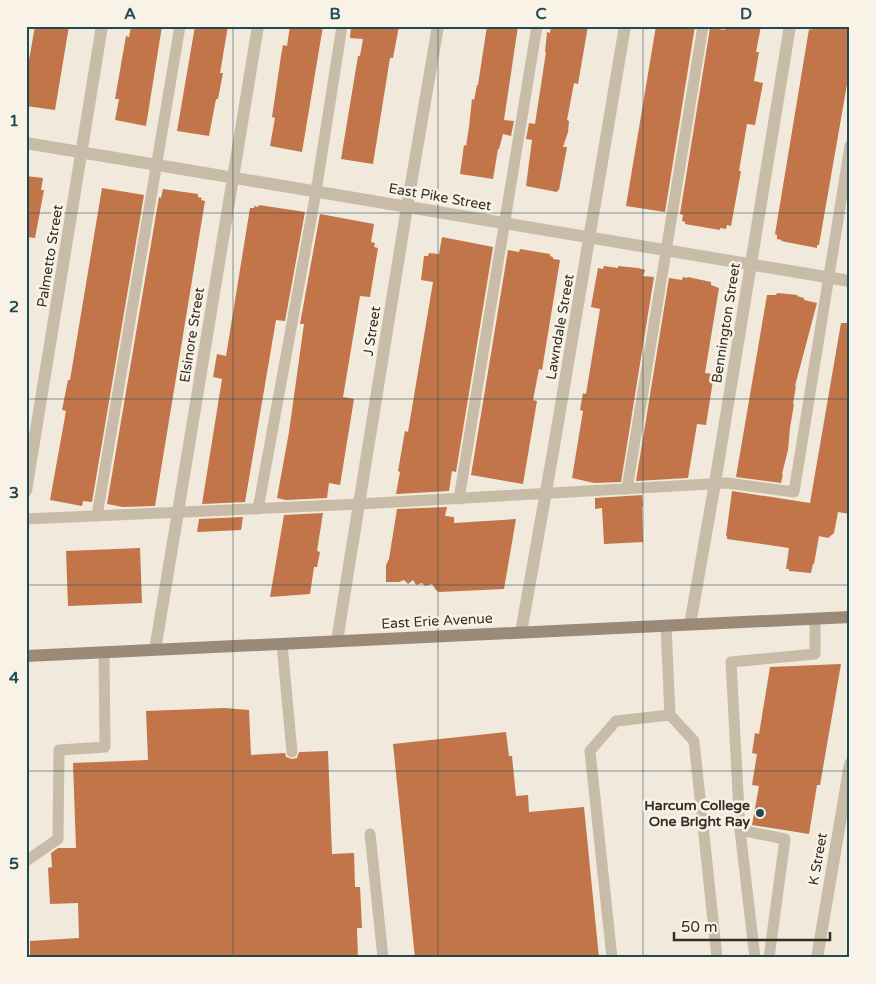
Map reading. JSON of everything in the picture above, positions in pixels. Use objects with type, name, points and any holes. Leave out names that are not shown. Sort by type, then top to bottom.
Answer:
[{"type":"main road","name":"East Erie Avenue","points":[[26,656],[850,617]]},
{"type":"street","name":"Palmetto Street","points":[[26,491],[102,26]]},
{"type":"street","name":"Elsinore Street","points":[[156,649],[258,26]]},
{"type":"street","name":"J Street","points":[[338,641],[407,206],[438,26]]},
{"type":"street","name":"Lawndale Street","points":[[522,632],[625,26]]},
{"type":"street","name":"Bennington Street","points":[[691,624],[790,26]]},
{"type":"street","name":"East Pike Street","points":[[26,143],[850,281]]},
{"type":"street","name":"K Street","points":[[817,958],[850,764]]},
{"type":"lane","points":[[97,516],[180,26]]},
{"type":"lane","points":[[258,509],[316,192],[342,26]]},
{"type":"lane","points":[[460,498],[537,26]]},
{"type":"lane","points":[[627,488],[703,26]]},
{"type":"lane","points":[[26,520],[359,504],[715,483],[794,492],[850,146]]},
{"type":"lane","points":[[755,958],[740,830],[731,662],[815,654],[815,619]]},
{"type":"lane","points":[[666,626],[670,716],[694,741],[717,958]]},
{"type":"lane","points":[[282,644],[292,752]]},
{"type":"lane","points":[[26,861],[58,839],[59,750],[105,747],[104,652]]},
{"type":"lane","points":[[612,958],[590,751],[616,721],[670,716]]},
{"type":"lane","points":[[740,830],[785,839],[769,958]]},
{"type":"lane","points":[[370,834],[383,958]]},
{"type":"building","points":[[35,26],[69,26],[55,110],[26,106],[26,77]]},
{"type":"building","points":[[131,26],[162,26],[146,126],[115,120],[119,99],[115,99],[126,36],[129,37]]},
{"type":"building","points":[[195,26],[228,26],[220,73],[223,73],[209,136],[177,131]]},
{"type":"building","points":[[290,26],[323,26],[302,152],[270,146],[275,118],[272,117],[281,56],[283,45],[287,46]]},
{"type":"building","points":[[351,26],[399,26],[393,58],[390,58],[373,164],[341,159],[358,56],[360,56],[363,39],[350,38]]},
{"type":"building","points":[[487,26],[518,26],[504,120],[514,121],[511,136],[503,134],[498,149],[493,179],[460,174],[464,145],[466,146],[472,99],[474,100],[478,85]]},
{"type":"building","points":[[551,26],[588,26],[578,84],[574,83],[567,120],[569,121],[568,132],[563,147],[567,147],[559,190],[557,192],[526,186],[532,140],[526,139],[529,123],[535,124],[546,52],[547,32],[550,33]]},
{"type":"building","points":[[656,26],[695,26],[665,212],[626,206]]},
{"type":"building","points":[[725,26],[761,26],[756,52],[759,52],[754,81],[763,83],[755,125],[747,124],[731,226],[727,225],[726,229],[720,228],[720,230],[685,224],[682,221],[683,215],[680,214],[710,28],[725,30]]},
{"type":"building","points":[[812,26],[850,26],[850,67],[817,248],[781,241],[777,239],[775,234],[809,29],[811,30]]},
{"type":"building","points":[[26,176],[43,178],[41,190],[44,190],[35,238],[26,237]]},
{"type":"building","points":[[102,188],[144,195],[92,502],[83,501],[82,506],[50,500],[66,411],[62,410],[68,380],[70,380]]},
{"type":"building","points":[[163,189],[198,194],[198,197],[202,198],[201,200],[205,201],[155,506],[123,507],[107,504],[159,197],[161,198]]},
{"type":"building","points":[[259,205],[305,212],[285,321],[276,320],[245,502],[202,504],[222,379],[213,377],[217,354],[226,356],[250,208],[258,207]]},
{"type":"building","points":[[320,214],[374,224],[371,242],[375,243],[374,247],[378,248],[370,297],[360,296],[343,397],[354,399],[340,485],[329,483],[327,498],[286,500],[277,498],[289,432],[304,324],[300,324]]},
{"type":"building","points":[[442,237],[493,247],[456,472],[452,471],[449,491],[396,494],[400,472],[398,471],[405,431],[408,432],[433,282],[421,280],[424,256],[428,256],[429,253],[439,254]]},
{"type":"building","points":[[520,249],[550,254],[553,259],[560,260],[542,370],[539,369],[533,400],[537,401],[523,484],[471,475],[508,250],[519,252]]},
{"type":"building","points":[[604,266],[638,268],[645,270],[643,276],[654,277],[621,482],[594,483],[572,478],[583,411],[580,410],[583,393],[586,394],[600,309],[591,307],[598,268],[603,269]]},
{"type":"building","points":[[683,277],[711,282],[711,285],[719,288],[705,373],[714,374],[706,425],[697,424],[688,478],[636,481],[669,278],[682,280]]},
{"type":"building","points":[[777,293],[798,295],[804,298],[804,300],[817,303],[795,386],[788,450],[781,483],[736,477],[767,295],[776,295]]},
{"type":"building","points":[[841,323],[850,323],[850,514],[838,512],[834,533],[828,538],[819,536],[811,573],[789,571],[789,569],[786,569],[789,548],[727,539],[732,491],[810,503]]},
{"type":"building","points":[[642,495],[643,542],[604,544],[602,508],[595,509],[595,498]]},
{"type":"building","points":[[447,507],[445,516],[454,517],[454,523],[516,519],[504,589],[439,592],[432,584],[425,586],[422,583],[416,585],[413,580],[408,584],[404,580],[386,582],[386,565],[389,559],[397,509]]},
{"type":"building","points":[[323,513],[317,551],[320,552],[317,567],[314,567],[310,594],[270,597],[284,515]]},
{"type":"building","points":[[243,517],[241,530],[197,532],[199,519]]},
{"type":"building","points":[[140,548],[142,603],[68,606],[66,551]]},
{"type":"building","points":[[841,664],[820,785],[817,785],[809,834],[752,825],[759,786],[752,785],[757,754],[752,753],[755,733],[759,734],[770,667]]},
{"type":"building","points":[[224,708],[249,710],[251,755],[285,753],[286,757],[292,759],[297,758],[299,752],[328,751],[332,854],[354,853],[355,887],[360,887],[362,928],[357,928],[358,958],[30,958],[30,941],[79,938],[78,903],[50,904],[48,868],[52,867],[51,853],[58,848],[76,848],[73,763],[148,760],[146,711]]},
{"type":"building","points":[[506,732],[509,756],[512,756],[516,796],[528,795],[529,812],[584,807],[599,958],[415,958],[393,744]]},
{"type":"place","name":"Harcum College One Bright Ray","points":[[760,813]]}]
